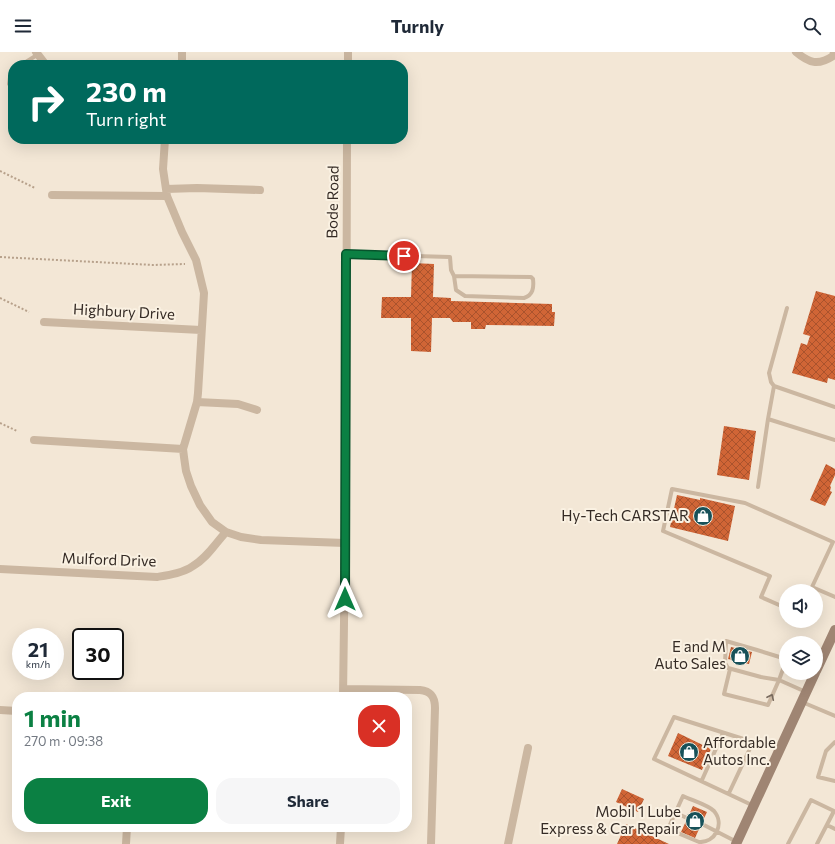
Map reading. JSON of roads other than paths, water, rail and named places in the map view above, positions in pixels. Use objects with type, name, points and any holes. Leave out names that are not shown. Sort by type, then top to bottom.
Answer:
[{"type":"main road","points":[[823,657],[835,630]]},
{"type":"main road","points":[[737,843],[812,680]]},
{"type":"street","points":[[796,52],[807,60],[817,62],[826,61],[833,56],[834,52]]},
{"type":"street","points":[[164,144],[163,155],[167,192],[182,232],[196,260],[204,293],[197,402],[183,449],[186,470],[191,486],[200,505],[212,522],[226,532],[241,537],[261,540],[345,543]]},
{"type":"street","name":"Bode Road","points":[[343,692],[347,144]]},
{"type":"street","points":[[52,195],[167,192],[197,188],[260,190]]},
{"type":"street","name":"Highbury Drive","points":[[44,322],[201,330]]},
{"type":"street","points":[[197,402],[238,404],[257,410]]},
{"type":"street","points":[[34,440],[183,449]]},
{"type":"street","name":"Mulford Drive","points":[[0,569],[157,577],[173,574],[192,567],[207,555],[226,532]]},
{"type":"street","points":[[369,692],[420,690],[431,694],[435,705],[431,844]]},
{"type":"street","points":[[0,710],[12,711]]},
{"type":"street","points":[[508,844],[528,748]]},
{"type":"street","points":[[126,844],[127,832]]},
{"type":"street","points":[[340,844],[341,832]]},
{"type":"lane","points":[[27,60],[36,53]]},
{"type":"lane","points":[[346,254],[450,257],[456,290],[465,296],[524,298],[532,292],[534,285],[534,279],[531,277],[454,276]]},
{"type":"lane","points":[[788,308],[769,373],[771,382],[774,386],[835,407]]},
{"type":"lane","points":[[758,487],[774,386]]},
{"type":"lane","points":[[768,419],[835,440]]},
{"type":"lane","points":[[779,605],[761,597],[770,576],[663,531],[672,489],[745,503],[833,542],[813,584]]},
{"type":"lane","points":[[823,593],[835,597]]},
{"type":"lane","points":[[779,658],[726,641],[725,663],[730,669],[779,680],[806,692]]},
{"type":"lane","points":[[730,669],[724,694],[768,705],[779,680]]},
{"type":"lane","points":[[802,702],[835,716]]},
{"type":"lane","points":[[729,793],[752,742],[674,717],[654,759],[702,780],[754,806]]},
{"type":"lane","points":[[702,780],[723,733]]},
{"type":"lane","points":[[835,742],[826,751],[818,777],[835,781]]},
{"type":"lane","points":[[683,796],[710,808],[714,812],[718,827],[717,832],[710,840],[699,842],[668,829],[683,796]]},
{"type":"lane","points":[[788,844],[811,800],[834,811],[817,844]]},
{"type":"lane","points":[[676,813],[687,818]]},
{"type":"lane","points":[[702,824],[737,843]]},
{"type":"lane","points":[[827,825],[835,829]]},
{"type":"place","name":"Hy-Tech CARSTAR","points":[[703,516]]},
{"type":"place","name":"E and M Auto Sales","points":[[740,656]]},
{"type":"place","name":"Affordable Autos Inc.","points":[[689,752]]},
{"type":"place","name":"Mobil 1 Lube Express & Car Repair","points":[[695,821]]}]
